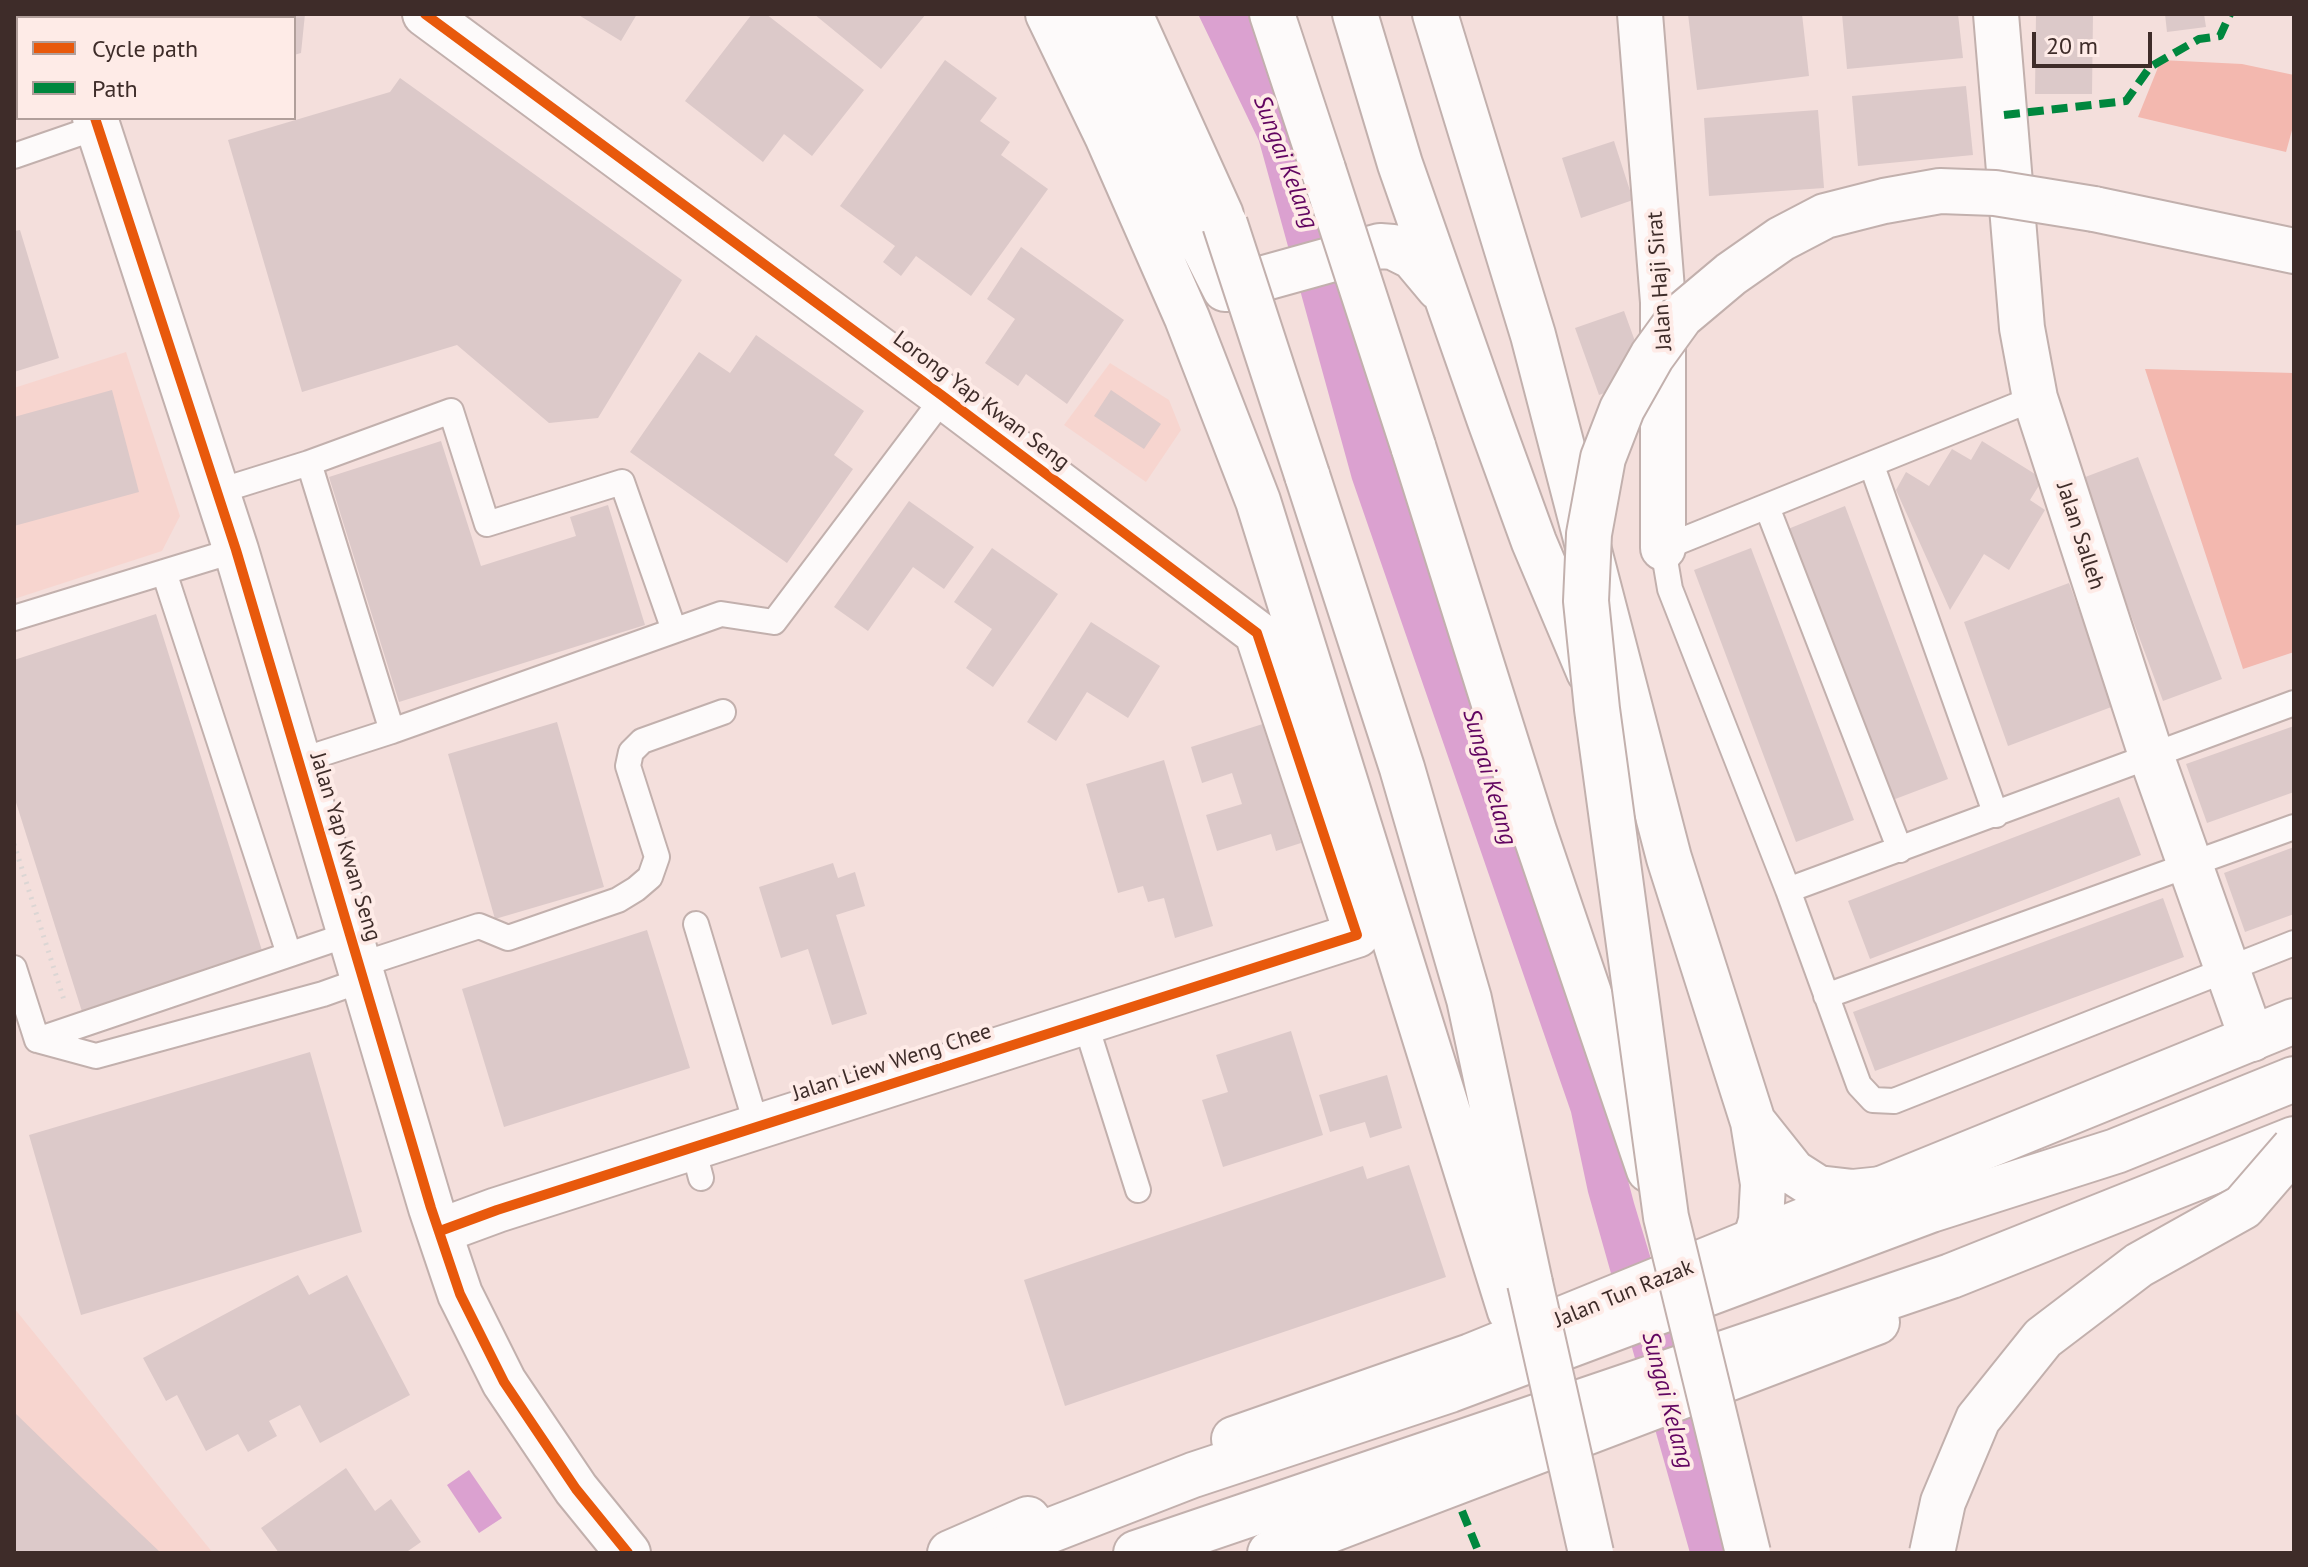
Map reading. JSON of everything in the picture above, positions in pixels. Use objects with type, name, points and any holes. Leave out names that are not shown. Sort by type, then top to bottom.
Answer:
[{"type":"main road","name":"Lorong Yap Kwan Seng","points":[[425,14],[944,397],[1257,633],[1357,935]]},
{"type":"main road","points":[[1048,14],[1107,136],[1187,318],[1258,501],[1537,1403],[1589,1553]]},
{"type":"main road","points":[[1086,14],[1225,289],[1380,246],[1393,247],[1413,257],[1432,277],[1449,303]]},
{"type":"main road","points":[[1130,14],[1225,224],[1402,768],[1469,999],[1589,1553]]},
{"type":"main road","points":[[1272,14],[1534,831],[1666,1217],[1748,1553]]},
{"type":"main road","points":[[1355,14],[1400,164],[1534,542],[1669,858]]},
{"type":"main road","points":[[1435,14],[1533,335],[1669,858],[1753,1122],[1763,1184],[1761,1221],[1755,1241]]},
{"type":"main road","name":"Jalan Haji Sirat","points":[[1640,14],[1663,302],[1663,548]]},
{"type":"main road","name":"Jalan Salleh","points":[[1996,14],[2022,328],[2035,398],[2151,755],[2252,1039]]},
{"type":"main road","name":"Jalan Yap Kwan Seng","points":[[96,122],[236,550],[460,1294],[504,1382],[576,1489],[628,1553]]},
{"type":"main road","points":[[1380,246],[1397,207],[1400,164]]},
{"type":"main road","points":[[1666,1217],[1597,709],[1586,601],[1589,534],[1603,458],[1622,409],[1652,356],[1681,316],[1731,274],[1781,239],[1825,216],[1940,191],[2054,200],[2294,251]]},
{"type":"main road","name":"Jalan Liew Weng Chee","points":[[440,1231],[697,1163],[757,1127],[1357,935]]},
{"type":"main road","name":"Jalan Tun Razak","points":[[950,1553],[1136,1474],[1499,1345],[2294,1021]]},
{"type":"main road","name":"Jalan Tun Razak","points":[[992,1553],[1193,1475],[1450,1390],[1931,1210],[2116,1151],[2294,1079]]},
{"type":"main road","points":[[1753,1122],[1793,1172],[1818,1188],[1853,1192],[1882,1189]]},
{"type":"main road","points":[[1136,1553],[1951,1276],[2294,1139]]},
{"type":"main road","points":[[1932,1553],[1943,1502],[1978,1419],[2043,1338],[2139,1265],[2243,1207],[2294,1148]]},
{"type":"main road","points":[[1270,1553],[2294,1162]]},
{"type":"lane","points":[[14,156],[96,122]]},
{"type":"lane","points":[[299,761],[721,614],[774,622],[944,397]]},
{"type":"lane","points":[[2035,398],[1663,548],[1670,589],[1788,890],[1859,1085],[1873,1100],[1894,1101],[2294,943]]},
{"type":"lane","points":[[216,492],[309,463],[451,411],[487,524],[622,482],[653,592],[674,630]]},
{"type":"lane","points":[[309,463],[392,731]]},
{"type":"lane","points":[[1872,466],[1996,815]]},
{"type":"lane","points":[[1767,507],[1900,850]]},
{"type":"lane","points":[[14,618],[236,550]]},
{"type":"lane","points":[[164,572],[289,954]]},
{"type":"lane","points":[[1788,890],[2294,703]]},
{"type":"lane","points":[[37,1040],[289,954],[358,959],[479,926],[508,938],[618,900],[650,877],[657,857],[628,766],[631,752],[642,741],[723,712]]},
{"type":"lane","points":[[1826,996],[2294,827]]},
{"type":"lane","points":[[696,924],[757,1127]]},
{"type":"lane","points":[[37,1040],[96,1056],[323,994],[358,959]]},
{"type":"lane","points":[[14,968],[37,1040]]},
{"type":"lane","points":[[1085,1022],[1138,1190]]},
{"type":"path","points":[[14,844],[73,1028]]},
{"type":"shaded area","points":[[2161,60],[2242,64],[2294,75],[2294,123],[2286,152],[2138,117]]},
{"type":"shaded area","points":[[126,352],[180,516],[162,551],[14,599],[14,388]]},
{"type":"shaded area","points":[[1110,363],[1169,400],[1181,430],[1146,482],[1064,425]]},
{"type":"shaded area","points":[[2145,369],[2294,373],[2294,652],[2243,669]]},
{"type":"shaded area","points":[[14,1308],[213,1553],[14,1553]]},
{"type":"water","name":"Sungai Kelang","points":[[1198,14],[1259,14],[1591,1042],[1634,1203],[1706,1441],[1736,1553],[1690,1553],[1588,1192],[1571,1112],[1352,479],[1259,141]]},
{"type":"water","points":[[469,1470],[502,1518],[479,1533],[447,1485]]},
{"type":"building","points":[[305,14],[301,53],[296,54],[296,16],[160,16]]},
{"type":"building","points":[[577,14],[637,14],[621,41]]},
{"type":"building","points":[[752,14],[766,14],[864,90],[812,156],[784,134],[763,162],[685,101]]},
{"type":"building","points":[[814,14],[926,14],[881,69]]},
{"type":"building","points":[[1688,14],[1802,14],[1809,76],[1697,90]]},
{"type":"building","points":[[1842,14],[1958,14],[1963,58],[1847,69]]},
{"type":"building","points":[[2036,14],[2093,14],[2092,94],[2035,94]]},
{"type":"building","points":[[2165,14],[2204,14],[2206,27],[2167,32]]},
{"type":"building","points":[[945,60],[997,98],[980,121],[1010,142],[1001,155],[1048,189],[971,296],[916,256],[901,276],[883,262],[895,246],[840,206]]},
{"type":"building","points":[[400,78],[682,280],[598,418],[549,423],[457,345],[302,392],[228,140],[390,92]]},
{"type":"building","points":[[1966,86],[1973,155],[1858,166],[1852,96]]},
{"type":"building","points":[[1818,110],[1824,188],[1709,196],[1704,118]]},
{"type":"building","points":[[1614,141],[1633,200],[1581,218],[1562,158]]},
{"type":"building","points":[[20,230],[59,358],[14,372],[14,231]]},
{"type":"building","points":[[1021,247],[1124,320],[1067,404],[1026,374],[1018,386],[985,363],[1015,319],[987,299]]},
{"type":"building","points":[[1624,311],[1648,377],[1599,395],[1575,328]]},
{"type":"building","points":[[756,335],[864,411],[834,455],[853,469],[787,563],[630,452],[699,352],[730,373]]},
{"type":"building","points":[[112,390],[139,492],[14,526],[14,417]]},
{"type":"building","points":[[1111,390],[1161,424],[1144,449],[1094,416]]},
{"type":"building","points":[[441,441],[481,566],[576,536],[570,517],[608,505],[645,625],[399,702],[329,477]]},
{"type":"building","points":[[1982,441],[2043,479],[2030,500],[2045,510],[2009,570],[1984,554],[1950,610],[1896,490],[1906,472],[1929,486],[1952,449],[1971,460]]},
{"type":"building","points":[[2138,457],[2222,679],[2163,701],[2080,479]]},
{"type":"building","points":[[909,501],[974,547],[944,589],[913,567],[868,631],[834,607]]},
{"type":"building","points":[[1845,506],[1948,779],[1890,801],[1788,529]]},
{"type":"building","points":[[992,548],[1058,594],[993,687],[966,668],[992,629],[954,602]]},
{"type":"building","points":[[1751,548],[1854,820],[1796,842],[1694,570]]},
{"type":"building","points":[[2069,583],[2114,706],[2008,746],[1964,622]]},
{"type":"building","points":[[156,614],[265,960],[84,1018],[14,796],[14,660]]},
{"type":"building","points":[[1091,622],[1160,666],[1128,718],[1087,692],[1056,741],[1027,722]]},
{"type":"building","points":[[1272,721],[1289,775],[1281,777],[1301,843],[1276,851],[1271,834],[1217,851],[1206,815],[1242,804],[1232,773],[1202,783],[1191,747]]},
{"type":"building","points":[[557,722],[604,887],[495,919],[448,754]]},
{"type":"building","points":[[2294,726],[2294,792],[2207,823],[2186,764]]},
{"type":"building","points":[[1164,760],[1213,926],[1175,938],[1164,898],[1148,902],[1143,886],[1118,893],[1086,784]]},
{"type":"building","points":[[2119,797],[2141,855],[1870,959],[1848,901]]},
{"type":"building","points":[[2294,847],[2294,914],[2245,932],[2224,873]]},
{"type":"building","points":[[833,863],[838,878],[855,872],[865,906],[836,915],[867,1014],[832,1025],[808,949],[781,958],[759,887]]},
{"type":"building","points":[[2163,898],[2184,957],[1875,1071],[1853,1012]]},
{"type":"building","points":[[647,930],[690,1068],[504,1127],[462,989]]},
{"type":"building","points":[[1291,1031],[1323,1135],[1223,1167],[1202,1100],[1228,1092],[1216,1055]]},
{"type":"building","points":[[310,1052],[362,1232],[81,1315],[29,1135]]},
{"type":"building","points":[[1387,1075],[1402,1128],[1370,1138],[1365,1122],[1330,1132],[1319,1095]]},
{"type":"building","points":[[1409,1165],[1446,1277],[1065,1406],[1024,1280],[1363,1166],[1367,1179]]},
{"type":"building","points":[[298,1275],[309,1295],[347,1275],[410,1395],[320,1443],[300,1405],[269,1421],[277,1436],[248,1452],[238,1434],[206,1451],[177,1395],[166,1401],[143,1358]]},
{"type":"building","points":[[14,1412],[83,1479],[161,1553],[14,1553]]},
{"type":"building","points":[[346,1468],[375,1511],[391,1499],[421,1542],[408,1551],[410,1553],[279,1553],[261,1528]]},
{"type":"marked path","points":[[2004,115],[2126,101],[2150,67],[2199,39],[2220,36],[2230,14]]},
{"type":"marked path","points":[[1462,1511],[1479,1553]]},
{"type":"cycle path","points":[[425,14],[944,397],[1257,633],[1357,935],[497,1210],[440,1231]]},
{"type":"cycle path","points":[[96,120],[236,550],[431,1208],[460,1294],[504,1382],[576,1489],[628,1553]]}]
